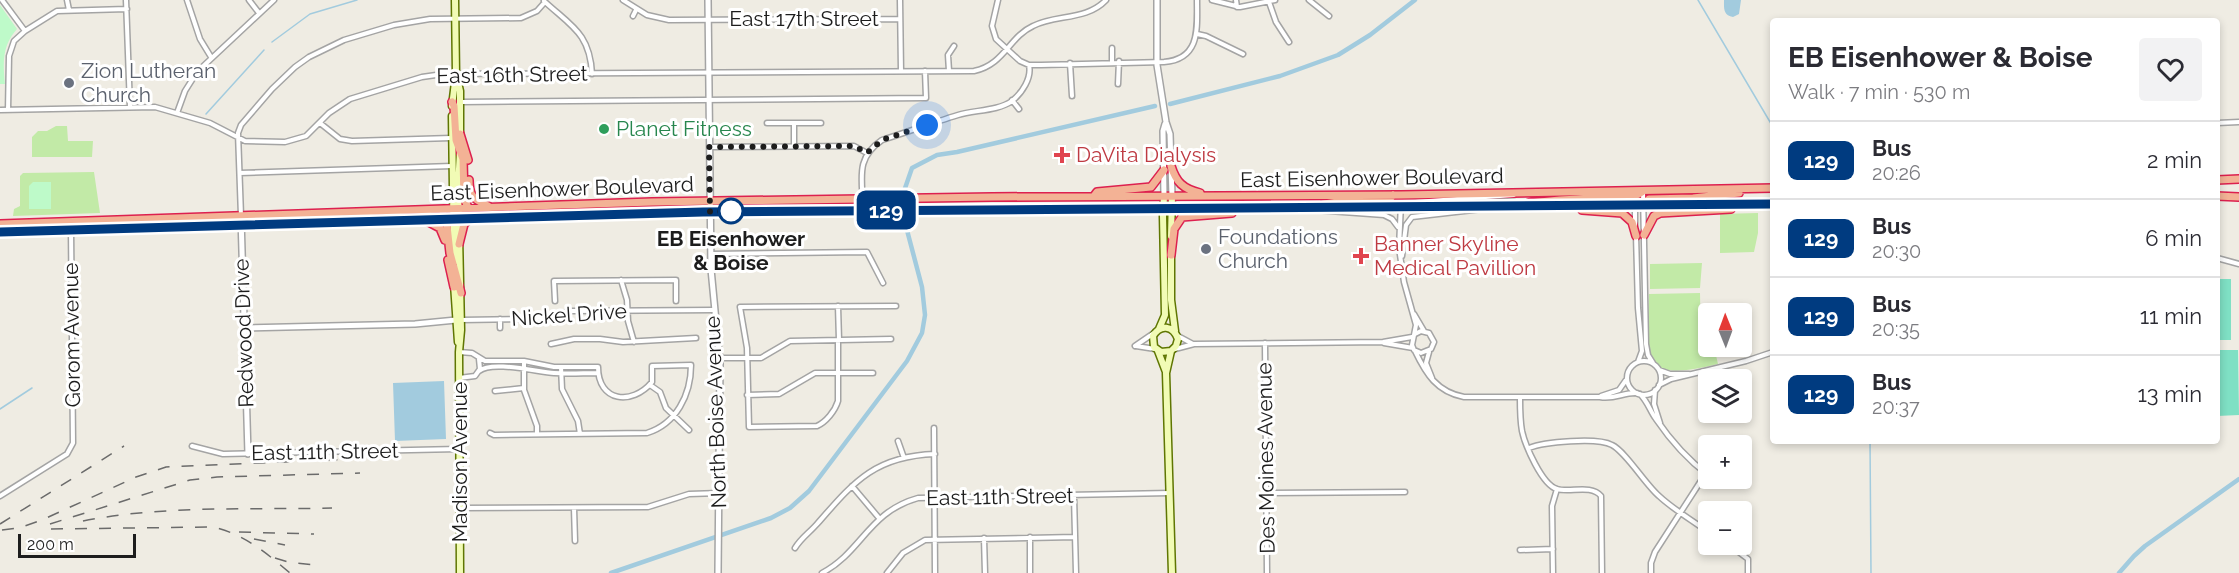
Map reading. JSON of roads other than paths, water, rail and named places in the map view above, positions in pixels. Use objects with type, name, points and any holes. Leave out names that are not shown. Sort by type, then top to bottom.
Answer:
[{"type":"highway","points":[[456,102],[454,106],[456,140],[464,162],[464,194],[467,208],[476,217],[464,224],[459,244]]},
{"type":"highway","points":[[460,134],[468,160],[471,196],[490,207]]},
{"type":"highway","points":[[1093,196],[1097,192],[1151,187],[1168,168],[1176,180],[1187,189],[1210,195],[1235,196]]},
{"type":"highway","points":[[2220,180],[2239,179]]},
{"type":"highway","name":"East Eisenhower Boulevard","points":[[0,232],[71,231],[434,209],[624,203],[1093,196],[1634,194],[1643,191],[1770,188]]},
{"type":"highway","points":[[1644,205],[1649,199],[1693,198],[1762,189]]},
{"type":"highway","points":[[1506,207],[1545,201],[1634,194]]},
{"type":"highway","points":[[2220,194],[2239,194]]},
{"type":"highway","points":[[1171,255],[1174,229],[1178,221],[1185,216],[1302,208],[1345,201],[1389,200],[1393,195]]},
{"type":"highway","points":[[585,214],[620,208],[624,203]]},
{"type":"highway","name":"East Eisenhower Boulevard","points":[[0,224],[423,219],[863,210],[1770,204]]},
{"type":"highway","points":[[1644,235],[1654,216],[1660,213],[1770,205]]},
{"type":"highway","points":[[1559,206],[1569,209],[1622,213],[1632,222],[1636,236]]},
{"type":"highway","points":[[434,209],[452,218],[448,227],[450,252],[460,293]]},
{"type":"highway","points":[[423,219],[438,226],[444,233],[454,287]]},
{"type":"main road","name":"Madison Avenue","points":[[455,0],[456,102],[460,151],[456,208],[452,218],[459,244],[458,320]]},
{"type":"main road","name":"Madison Avenue","points":[[456,102],[451,138],[456,208]]},
{"type":"main road","points":[[1166,373],[1152,340],[1165,315],[1168,196]]},
{"type":"main road","points":[[1167,208],[1171,255],[1171,300],[1178,342],[1166,373],[1172,573]]},
{"type":"main road","name":"Madison Avenue","points":[[454,268],[459,352],[460,573]]},
{"type":"main road","points":[[1158,330],[1166,327],[1176,333]]},
{"type":"main road","points":[[1157,350],[1164,353],[1173,350]]},
{"type":"street","points":[[2,0],[25,31]]},
{"type":"street","points":[[67,0],[69,10]]},
{"type":"street","points":[[126,0],[130,107]]},
{"type":"street","points":[[187,0],[200,39],[212,57]]},
{"type":"street","points":[[249,0],[259,13]]},
{"type":"street","points":[[177,113],[189,85],[212,57],[274,0]]},
{"type":"street","points":[[623,0],[636,10],[633,16]]},
{"type":"street","name":"North Boise Avenue","points":[[708,0],[710,254],[719,358],[720,542],[718,573]]},
{"type":"street","points":[[900,0],[901,71]]},
{"type":"street","points":[[998,0],[992,30],[996,39],[1020,61],[1029,64],[1173,61],[1185,55],[1193,45],[1197,34],[1197,0]]},
{"type":"street","name":"East 16th Street","points":[[0,110],[155,107],[210,123],[239,139],[260,142],[296,140],[306,136],[339,105],[356,96],[422,77],[456,74],[979,70],[993,63],[1035,25],[1077,16],[1096,8],[1107,0]]},
{"type":"street","points":[[1156,0],[1157,61],[1166,122],[1163,131],[1168,168],[1168,196]]},
{"type":"street","points":[[1212,0],[1237,7],[1275,0]]},
{"type":"street","points":[[1236,0],[1237,7]]},
{"type":"street","points":[[1309,0],[1329,16]]},
{"type":"street","points":[[544,1],[586,42],[591,55],[592,74]]},
{"type":"street","name":"Redwood Drive","points":[[248,454],[238,133],[247,118],[281,80],[309,57],[344,40],[430,19],[521,18],[537,11],[544,1]]},
{"type":"street","points":[[1269,2],[1276,22],[1289,42]]},
{"type":"street","points":[[8,110],[9,56],[14,41],[25,31],[50,14],[69,10],[127,9]]},
{"type":"street","name":"East 17th Street","points":[[636,10],[669,20],[900,19]]},
{"type":"street","points":[[1197,34],[1243,54]]},
{"type":"street","points":[[949,71],[948,55],[954,46]]},
{"type":"street","points":[[1112,48],[1112,62]]},
{"type":"street","points":[[1118,84],[1119,62]]},
{"type":"street","points":[[1070,63],[1072,96]]},
{"type":"street","points":[[863,210],[862,163],[867,153],[882,140],[959,115],[1002,105],[1012,100],[1027,82],[1029,64]]},
{"type":"street","points":[[456,102],[926,98],[925,71]]},
{"type":"street","points":[[1012,100],[1019,109]]},
{"type":"street","points":[[2220,123],[2239,122]]},
{"type":"street","points":[[320,123],[340,139],[352,141],[451,138]]},
{"type":"street","points":[[767,123],[821,123]]},
{"type":"street","points":[[794,123],[794,146]]},
{"type":"street","points":[[709,147],[854,146],[867,153]]},
{"type":"street","points":[[240,172],[453,166]]},
{"type":"street","points":[[1643,191],[1646,345],[1648,355],[1659,370],[1661,378],[1659,385]]},
{"type":"street","points":[[1432,379],[1426,363],[1433,346],[1433,339],[1414,314],[1404,282],[1399,248],[1401,203],[1489,198],[1525,193]]},
{"type":"street","points":[[1600,397],[1619,390],[1627,379],[1629,369],[1638,362],[1642,351],[1638,308],[1634,194]]},
{"type":"street","points":[[1401,256],[1406,225],[1412,217],[1506,207]]},
{"type":"street","points":[[1302,208],[1384,214],[1394,221],[1399,231]]},
{"type":"street","name":"Gorom Avenue","points":[[0,495],[67,454],[72,448],[71,222]]},
{"type":"street","points":[[710,254],[867,252],[884,283]]},
{"type":"street","points":[[2220,259],[2239,264]]},
{"type":"street","points":[[555,301],[554,281],[621,280],[676,280],[676,301]]},
{"type":"street","points":[[621,280],[634,342]]},
{"type":"street","points":[[838,306],[838,401],[828,417],[817,426],[749,427],[747,358],[740,307],[838,306],[896,306]]},
{"type":"street","name":"Nickel Drive","points":[[244,328],[540,318],[569,311],[714,310]]},
{"type":"street","points":[[1414,314],[1414,335],[1411,342],[1425,372],[1446,390],[1459,396],[1608,398],[1627,393],[1648,394],[1666,380],[1770,353]]},
{"type":"street","points":[[500,319],[500,328]]},
{"type":"street","points":[[1157,350],[1135,346],[1158,330]]},
{"type":"street","points":[[1173,350],[1194,344],[1383,342],[1403,340],[1425,331]]},
{"type":"street","points":[[1176,333],[1194,344]]},
{"type":"street","points":[[551,344],[574,339],[634,342],[696,338]]},
{"type":"street","points":[[719,358],[765,357],[790,340],[891,339]]},
{"type":"street","points":[[1383,342],[1414,349],[1421,353],[1429,351]]},
{"type":"street","name":"Des Moines Avenue","points":[[1265,344],[1267,573]]},
{"type":"street","points":[[459,352],[472,353],[485,361],[524,361],[561,367],[598,367],[601,386],[618,397],[626,398],[638,394],[650,385],[652,366],[691,365],[690,382],[685,397],[674,416],[656,430],[646,433],[495,435],[490,433]]},
{"type":"street","points":[[479,359],[479,371]]},
{"type":"street","points":[[524,361],[524,388],[529,409],[537,426],[537,434]]},
{"type":"street","points":[[1638,362],[1653,363]]},
{"type":"street","points":[[561,367],[562,389],[578,421],[579,434]]},
{"type":"street","points":[[459,378],[473,377],[485,368],[524,368],[561,374],[598,373]]},
{"type":"street","points":[[1659,370],[1670,374],[1690,374]]},
{"type":"street","points":[[747,395],[779,394],[815,373],[873,373]]},
{"type":"street","points":[[1627,379],[1630,388],[1647,401],[1660,424],[1681,452],[1698,466]]},
{"type":"street","points":[[650,385],[660,392],[666,408],[689,430]]},
{"type":"street","points":[[495,392],[524,388]]},
{"type":"street","points":[[1655,390],[1654,404],[1660,424]]},
{"type":"street","points":[[1520,398],[1522,431],[1545,481],[1557,489],[1591,490],[1598,492],[1601,496],[1602,573]]},
{"type":"street","points":[[934,428],[935,573]]},
{"type":"street","points":[[898,441],[904,458]]},
{"type":"street","points":[[1528,448],[1550,442],[1609,444],[1622,453],[1637,474],[1659,496],[1698,524]]},
{"type":"street","name":"East 11th Street","points":[[192,446],[223,454],[460,449]]},
{"type":"street","points":[[795,548],[837,499],[877,468],[904,458],[935,454]]},
{"type":"street","points":[[852,486],[879,518]]},
{"type":"street","points":[[1651,573],[1655,552],[1698,487]]},
{"type":"street","points":[[1553,573],[1552,506],[1557,489]]},
{"type":"street","points":[[1266,493],[1405,492]]},
{"type":"street","points":[[460,508],[648,507],[683,495],[720,493]]},
{"type":"street","name":"East 11th Street","points":[[822,573],[844,557],[879,518],[908,501],[936,496],[1170,493]]},
{"type":"street","points":[[1074,496],[1076,573]]},
{"type":"street","points":[[574,508],[575,542]]},
{"type":"street","points":[[1030,537],[1030,573]]},
{"type":"street","points":[[887,573],[910,548],[935,538],[1075,537]]},
{"type":"street","points":[[984,538],[985,573]]},
{"type":"street","points":[[1520,550],[1553,549]]},
{"type":"street","points":[[1743,555],[1749,564],[1748,573]]},
{"type":"water","points":[[1724,0],[1741,0],[1739,14],[1733,17],[1727,15]]},
{"type":"water","points":[[444,381],[446,439],[395,441],[393,383]]},
{"type":"waterway","points":[[272,42],[310,14],[357,0]]},
{"type":"waterway","points":[[1170,104],[1280,76],[1338,55],[1370,35],[1415,0]]},
{"type":"waterway","points":[[1698,0],[1770,122]]},
{"type":"waterway","points":[[206,114],[264,50]]},
{"type":"waterway","points":[[903,194],[912,168],[937,155],[1155,106]]},
{"type":"waterway","points":[[611,573],[771,518],[790,508],[809,491],[907,361],[922,333],[925,315],[922,287],[903,215]]},
{"type":"waterway","points":[[0,409],[32,388]]},
{"type":"waterway","points":[[1870,444],[1871,573]]},
{"type":"waterway","points":[[2119,573],[2145,546],[2239,479]]},
{"type":"railway","points":[[0,524],[124,446]]},
{"type":"railway","points":[[2,530],[19,528],[42,520],[136,477],[166,467],[353,459]]},
{"type":"railway","points":[[50,524],[190,480],[217,477],[360,473]]},
{"type":"railway","points":[[83,521],[175,510],[332,508]]},
{"type":"railway","points":[[51,529],[213,527],[244,539],[290,573]]},
{"type":"railway","points":[[239,532],[314,534]]},
{"type":"railway","points":[[254,539],[285,545]]},
{"type":"railway","points":[[275,558],[314,565]]},
{"type":"place","name":"Zion Lutheran Church","points":[[69,83]]},
{"type":"place","name":"Planet Fitness","points":[[604,129]]},
{"type":"place","name":"DaVita Dialysis","points":[[1062,155]]},
{"type":"place","name":"EB Eisenhower & Boise","points":[[731,211]]},
{"type":"place","name":"Foundations Church","points":[[1206,249]]},
{"type":"place","name":"Banner Skyline Medical Pavillion","points":[[1361,256]]}]
